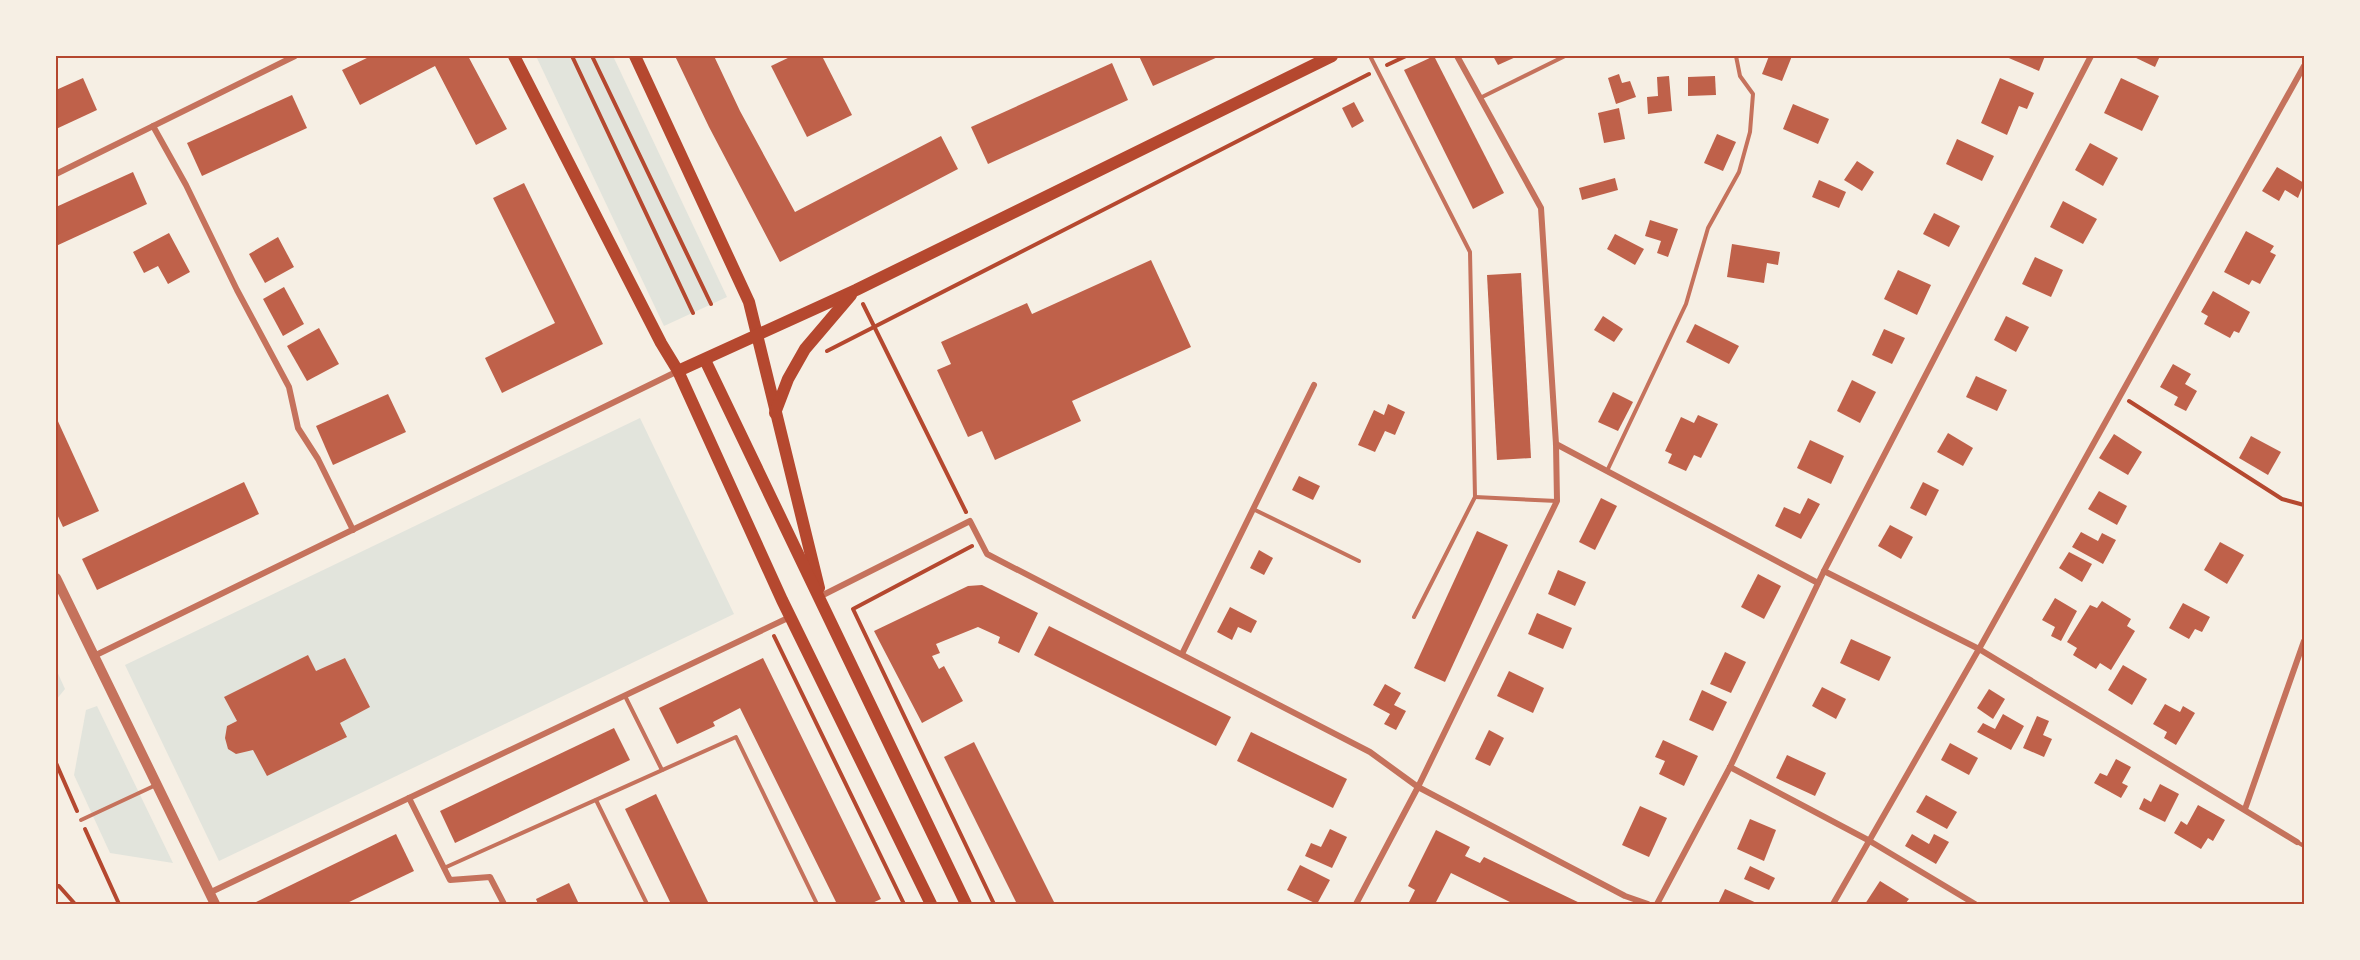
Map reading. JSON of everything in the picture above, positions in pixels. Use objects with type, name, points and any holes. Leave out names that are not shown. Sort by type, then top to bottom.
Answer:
[{"type":"main road","points":[[514,56],[661,343],[678,371],[790,617],[931,904]]},
{"type":"main road","points":[[635,56],[749,302],[826,616]]},
{"type":"main road","points":[[678,371],[856,290],[1332,56]]},
{"type":"main road","points":[[776,413],[788,379],[806,349],[856,290]]},
{"type":"main road","points":[[705,360],[966,904]]},
{"type":"street","points":[[56,174],[295,56]]},
{"type":"street","points":[[1356,904],[1418,787],[1557,501],[1556,444],[1541,208],[1457,56]]},
{"type":"street","points":[[1658,904],[1730,767],[1824,571],[2091,56]]},
{"type":"street","points":[[1833,904],[1979,649],[2304,66]]},
{"type":"street","points":[[153,126],[186,185],[237,290],[289,387],[298,428],[318,459],[353,530]]},
{"type":"street","points":[[94,656],[678,371]]},
{"type":"street","points":[[1182,654],[1314,385]]},
{"type":"street","points":[[1556,444],[1818,583]]},
{"type":"street","points":[[821,596],[970,521],[987,554],[1370,752],[1418,787],[1625,896],[1648,904]]},
{"type":"street","points":[[1824,571],[1979,649],[2297,842]]},
{"type":"street","points":[[56,578],[215,904]]},
{"type":"street","points":[[209,893],[790,617]]},
{"type":"street","points":[[2245,809],[2304,641]]},
{"type":"street","points":[[1730,767],[1868,840],[1975,904]]},
{"type":"street","points":[[409,798],[450,880],[490,877],[504,904]]},
{"type":"lane","points":[[1370,56],[1470,252],[1475,497],[1414,617]]},
{"type":"lane","points":[[1480,98],[1565,56]]},
{"type":"lane","points":[[1607,471],[1686,304],[1708,228],[1739,172],[1750,132],[1753,94],[1740,76],[1736,56]]},
{"type":"lane","points":[[1475,497],[1557,501]]},
{"type":"lane","points":[[1253,509],[1359,561]]},
{"type":"lane","points":[[625,696],[662,770]]},
{"type":"lane","points":[[444,868],[736,737],[817,904]]},
{"type":"lane","points":[[81,820],[156,785]]},
{"type":"lane","points":[[596,800],[647,904]]},
{"type":"lane","points":[[2297,842],[2304,846]]},
{"type":"path","points":[[572,56],[693,313]]},
{"type":"path","points":[[592,56],[711,304]]},
{"type":"path","points":[[827,351],[1406,56]]},
{"type":"path","points":[[856,290],[970,521]]},
{"type":"path","points":[[2120,396],[2282,499],[2304,505]]},
{"type":"path","points":[[981,541],[853,609],[994,904]]},
{"type":"path","points":[[769,627],[904,904]]},
{"type":"path","points":[[56,763],[119,904]]},
{"type":"path","points":[[57,888],[75,904]]},
{"type":"shaded area","points":[[536,56],[613,56],[727,297],[664,326]]},
{"type":"shaded area","points":[[640,418],[734,614],[219,861],[125,665]]},
{"type":"shaded area","points":[[56,669],[65,689],[56,700]]},
{"type":"shaded area","points":[[97,706],[173,863],[110,853],[74,775],[86,710]]},
{"type":"building","points":[[371,56],[468,56],[507,129],[476,145],[435,66],[360,105],[342,70]]},
{"type":"building","points":[[675,56],[714,56],[740,111],[795,212],[941,136],[958,169],[780,262],[709,127]]},
{"type":"building","points":[[792,56],[822,56],[852,115],[807,137],[771,66]]},
{"type":"building","points":[[1139,56],[1220,56],[1153,86]]},
{"type":"building","points":[[1434,56],[1504,193],[1473,209],[1404,70]]},
{"type":"building","points":[[1493,56],[1518,56],[1498,65]]},
{"type":"building","points":[[1769,56],[1792,56],[1782,81],[1762,74]]},
{"type":"building","points":[[2004,56],[2045,56],[2039,71]]},
{"type":"building","points":[[2132,56],[2160,56],[2155,67]]},
{"type":"building","points":[[1112,63],[1128,100],[988,164],[971,127]]},
{"type":"building","points":[[1619,74],[1622,83],[1630,81],[1636,97],[1616,104],[1608,78]]},
{"type":"building","points":[[1669,76],[1672,111],[1648,114],[1647,97],[1658,96],[1657,77]]},
{"type":"building","points":[[1715,76],[1716,95],[1688,96],[1688,77]]},
{"type":"building","points":[[83,78],[97,110],[56,129],[56,90]]},
{"type":"building","points":[[2000,78],[2034,93],[2027,109],[2019,106],[2007,135],[1981,123]]},
{"type":"building","points":[[2121,78],[2159,96],[2142,131],[2104,113]]},
{"type":"building","points":[[292,95],[307,128],[202,176],[187,143]]},
{"type":"building","points":[[1354,102],[1364,121],[1352,128],[1342,108]]},
{"type":"building","points":[[1793,104],[1829,119],[1818,144],[1783,129]]},
{"type":"building","points":[[1619,108],[1625,139],[1604,143],[1598,113]]},
{"type":"building","points":[[1717,134],[1736,142],[1723,171],[1704,163]]},
{"type":"building","points":[[1957,139],[1994,156],[1982,181],[1946,164]]},
{"type":"building","points":[[2090,143],[2118,158],[2103,186],[2075,170]]},
{"type":"building","points":[[1857,161],[1874,172],[1862,191],[1844,180]]},
{"type":"building","points":[[2277,167],[2304,183],[2298,198],[2285,190],[2279,201],[2262,191]]},
{"type":"building","points":[[133,172],[147,204],[56,246],[56,207]]},
{"type":"building","points":[[1615,178],[1618,190],[1582,200],[1579,188]]},
{"type":"building","points":[[1819,180],[1846,192],[1839,208],[1812,197]]},
{"type":"building","points":[[524,183],[603,344],[502,393],[485,358],[555,323],[493,198]]},
{"type":"building","points":[[2063,201],[2097,219],[2083,244],[2050,227]]},
{"type":"building","points":[[1934,213],[1960,226],[1949,247],[1923,234]]},
{"type":"building","points":[[1650,220],[1678,229],[1668,257],[1657,253],[1661,241],[1645,236]]},
{"type":"building","points":[[2246,231],[2274,246],[2270,252],[2276,255],[2260,284],[2252,280],[2249,285],[2224,272]]},
{"type":"building","points":[[169,233],[190,272],[168,284],[158,266],[144,273],[133,252]]},
{"type":"building","points":[[1615,234],[1644,249],[1635,265],[1607,249]]},
{"type":"building","points":[[278,237],[294,267],[265,283],[249,254]]},
{"type":"building","points":[[1732,244],[1780,252],[1778,265],[1767,263],[1764,283],[1727,277]]},
{"type":"building","points":[[2035,257],[2063,270],[2051,297],[2022,284]]},
{"type":"building","points":[[1151,260],[1191,347],[1072,401],[1081,421],[995,460],[982,431],[968,437],[937,370],[951,364],[941,342],[1027,303],[1032,314]]},
{"type":"building","points":[[1898,270],[1931,285],[1917,315],[1884,299]]},
{"type":"building","points":[[1521,273],[1531,458],[1497,460],[1487,275]]},
{"type":"building","points":[[284,287],[304,324],[283,336],[263,299]]},
{"type":"building","points":[[2213,291],[2250,312],[2239,333],[2234,331],[2230,338],[2204,324],[2208,316],[2201,312]]},
{"type":"building","points":[[1603,316],[1623,329],[1614,342],[1594,330]]},
{"type":"building","points":[[2006,316],[2029,327],[2016,352],[1994,340]]},
{"type":"building","points":[[1695,324],[1739,346],[1729,364],[1686,342]]},
{"type":"building","points":[[319,328],[339,364],[307,381],[287,346]]},
{"type":"building","points":[[1884,329],[1905,338],[1892,364],[1872,355]]},
{"type":"building","points":[[2173,364],[2191,374],[2185,384],[2197,391],[2186,411],[2174,405],[2178,397],[2160,387]]},
{"type":"building","points":[[1976,376],[2007,390],[1997,411],[1966,397]]},
{"type":"building","points":[[1852,380],[1876,392],[1860,423],[1837,411]]},
{"type":"building","points":[[1613,392],[1633,402],[1618,431],[1598,422]]},
{"type":"building","points":[[388,394],[406,432],[333,465],[316,426]]},
{"type":"building","points":[[1388,404],[1405,412],[1395,435],[1385,431],[1375,452],[1358,445],[1374,410],[1384,415]]},
{"type":"building","points":[[1698,415],[1718,424],[1701,458],[1694,455],[1686,471],[1668,463],[1672,454],[1665,451],[1681,417],[1694,423]]},
{"type":"building","points":[[56,417],[99,511],[63,527],[56,512]]},
{"type":"building","points":[[1948,433],[1973,448],[1963,466],[1937,452]]},
{"type":"building","points":[[2114,434],[2142,452],[2128,475],[2099,458]]},
{"type":"building","points":[[2251,436],[2281,452],[2268,475],[2239,458]]},
{"type":"building","points":[[1810,440],[1844,456],[1831,484],[1797,468]]},
{"type":"building","points":[[1299,476],[1320,486],[1313,500],[1292,490]]},
{"type":"building","points":[[244,482],[259,514],[97,590],[82,559]]},
{"type":"building","points":[[1923,482],[1939,490],[1926,516],[1910,508]]},
{"type":"building","points":[[2099,491],[2127,506],[2117,525],[2088,509]]},
{"type":"building","points":[[1601,498],[1617,506],[1595,550],[1579,542]]},
{"type":"building","points":[[1808,498],[1820,504],[1801,539],[1775,526],[1784,507],[1800,514]]},
{"type":"building","points":[[1890,525],[1913,537],[1901,559],[1878,546]]},
{"type":"building","points":[[1477,531],[1508,545],[1445,682],[1414,668]]},
{"type":"building","points":[[2081,532],[2098,541],[2102,533],[2116,540],[2103,564],[2072,547]]},
{"type":"building","points":[[2220,542],[2244,555],[2227,584],[2204,570]]},
{"type":"building","points":[[1259,550],[1273,558],[1264,575],[1250,568]]},
{"type":"building","points":[[2069,552],[2092,564],[2082,582],[2059,568]]},
{"type":"building","points":[[1558,570],[1586,582],[1575,606],[1548,594]]},
{"type":"building","points":[[1758,574],[1781,586],[1764,619],[1741,607]]},
{"type":"building","points":[[982,585],[1038,613],[1019,653],[998,643],[1000,637],[978,627],[936,644],[940,653],[932,656],[939,669],[944,666],[963,701],[922,723],[874,631],[968,586]]},
{"type":"building","points":[[2055,598],[2077,611],[2061,641],[2051,636],[2055,627],[2042,620]]},
{"type":"building","points":[[2102,601],[2131,619],[2127,626],[2135,631],[2111,670],[2100,663],[2096,669],[2073,655],[2077,648],[2067,642],[2090,605],[2097,608]]},
{"type":"building","points":[[2183,603],[2210,617],[2202,632],[2195,629],[2189,639],[2169,628]]},
{"type":"building","points":[[1230,607],[1257,621],[1251,633],[1238,627],[1232,640],[1217,632]]},
{"type":"building","points":[[1537,613],[1572,628],[1563,649],[1528,634]]},
{"type":"building","points":[[1049,626],[1231,717],[1216,746],[1034,655]]},
{"type":"building","points":[[1851,639],[1891,657],[1879,681],[1840,663]]},
{"type":"building","points":[[1725,652],[1746,662],[1731,693],[1710,684]]},
{"type":"building","points":[[308,655],[316,671],[345,658],[370,707],[340,723],[347,737],[267,776],[253,750],[236,754],[228,749],[225,738],[227,726],[237,721],[224,697]]},
{"type":"building","points":[[763,658],[881,899],[870,904],[837,904],[740,708],[713,722],[715,726],[677,744],[659,708]]},
{"type":"building","points":[[2123,665],[2147,679],[2132,705],[2108,690]]},
{"type":"building","points":[[1509,671],[1544,688],[1533,713],[1497,696]]},
{"type":"building","points":[[1385,684],[1401,693],[1394,705],[1406,711],[1396,730],[1384,724],[1390,714],[1373,705]]},
{"type":"building","points":[[1822,687],[1846,699],[1836,719],[1812,706]]},
{"type":"building","points":[[1989,689],[2005,699],[1993,719],[1977,708]]},
{"type":"building","points":[[1702,690],[1727,702],[1713,731],[1689,720]]},
{"type":"building","points":[[2165,704],[2180,712],[2183,706],[2195,713],[2176,745],[2164,738],[2167,732],[2153,724]]},
{"type":"building","points":[[2003,714],[2024,726],[2011,750],[1977,732],[1983,723],[1995,729]]},
{"type":"building","points":[[2037,716],[2049,721],[2043,735],[2052,739],[2044,757],[2023,748]]},
{"type":"building","points":[[614,728],[630,760],[455,843],[440,811]]},
{"type":"building","points":[[1489,730],[1504,738],[1490,766],[1475,759]]},
{"type":"building","points":[[1251,732],[1347,779],[1333,808],[1237,761]]},
{"type":"building","points":[[1663,740],[1698,756],[1684,786],[1659,774],[1665,761],[1655,757]]},
{"type":"building","points":[[974,742],[1055,904],[1017,904],[944,757]]},
{"type":"building","points":[[1950,743],[1978,758],[1969,775],[1941,760]]},
{"type":"building","points":[[1787,755],[1826,773],[1815,796],[1776,778]]},
{"type":"building","points":[[2116,759],[2131,767],[2122,783],[2128,786],[2121,798],[2094,783],[2100,773],[2107,776]]},
{"type":"building","points":[[2160,784],[2179,794],[2165,822],[2139,809],[2144,798],[2151,802]]},
{"type":"building","points":[[656,794],[709,904],[671,904],[625,809]]},
{"type":"building","points":[[1926,795],[1957,812],[1947,829],[1916,812]]},
{"type":"building","points":[[2198,805],[2225,820],[2213,841],[2208,838],[2201,849],[2174,833],[2181,821],[2187,825]]},
{"type":"building","points":[[1640,806],[1667,818],[1649,857],[1622,845]]},
{"type":"building","points":[[1750,819],[1776,830],[1764,861],[1737,849]]},
{"type":"building","points":[[1330,829],[1347,837],[1332,868],[1305,856],[1311,843],[1321,847]]},
{"type":"building","points":[[1436,830],[1470,847],[1465,856],[1480,863],[1484,857],[1582,904],[1514,904],[1451,873],[1435,904],[1408,904],[1415,890],[1408,886]]},
{"type":"building","points":[[396,834],[414,871],[345,904],[252,904]]},
{"type":"building","points":[[1912,834],[1929,844],[1934,834],[1949,842],[1936,864],[1905,846]]},
{"type":"building","points":[[1300,865],[1330,880],[1317,904],[1287,890]]},
{"type":"building","points":[[1750,866],[1775,878],[1769,890],[1744,879]]},
{"type":"building","points":[[1880,881],[1909,899],[1905,904],[1865,904]]},
{"type":"building","points":[[569,883],[579,904],[538,904],[536,899]]},
{"type":"building","points":[[1725,889],[1759,904],[1718,904]]}]
